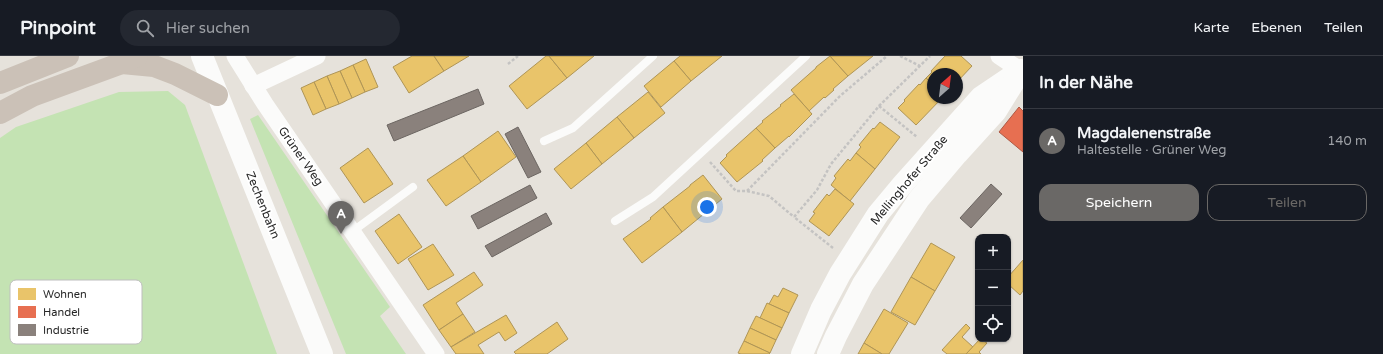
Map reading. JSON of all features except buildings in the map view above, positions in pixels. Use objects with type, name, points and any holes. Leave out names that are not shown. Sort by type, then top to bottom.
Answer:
[{"type":"highway","points":[[0,83],[68,56]]},
{"type":"highway","points":[[0,113],[32,96],[130,59],[175,74],[217,95]]},
{"type":"main road","name":"Zechenbahn","points":[[202,56],[322,354]]},
{"type":"main road","name":"Mellinghofer Straße","points":[[802,354],[821,310],[840,274],[878,214],[981,97],[1022,70]]},
{"type":"main road","name":"Mellinghofer Straße","points":[[828,354],[863,284],[919,199],[996,111],[1022,70]]},
{"type":"street","name":"Grüner Weg","points":[[235,56],[253,86],[436,354]]},
{"type":"street","points":[[253,86],[317,56]]},
{"type":"street","points":[[999,56],[1022,70]]},
{"type":"lane","points":[[544,141],[573,128],[653,56]]},
{"type":"lane","points":[[615,221],[653,197],[806,56]]},
{"type":"lane","points":[[353,231],[413,187]]},
{"type":"path","points":[[508,64],[518,56]]},
{"type":"path","points":[[747,191],[840,96],[887,56]]},
{"type":"path","points":[[900,56],[920,66]]},
{"type":"path","points":[[794,217],[817,190],[831,164],[879,106],[930,56]]},
{"type":"path","points":[[879,106],[917,137]]},
{"type":"path","points":[[701,153],[736,191],[747,191],[769,196],[835,249]]},
{"type":"green space","points":[[168,91],[185,105],[277,354],[0,354],[0,138],[16,127],[119,92]]},
{"type":"green space","points":[[258,115],[390,307],[380,316],[406,354],[346,354],[250,119]]},
{"type":"place","name":"Magdalenenstraße","points":[[341,234]]}]
